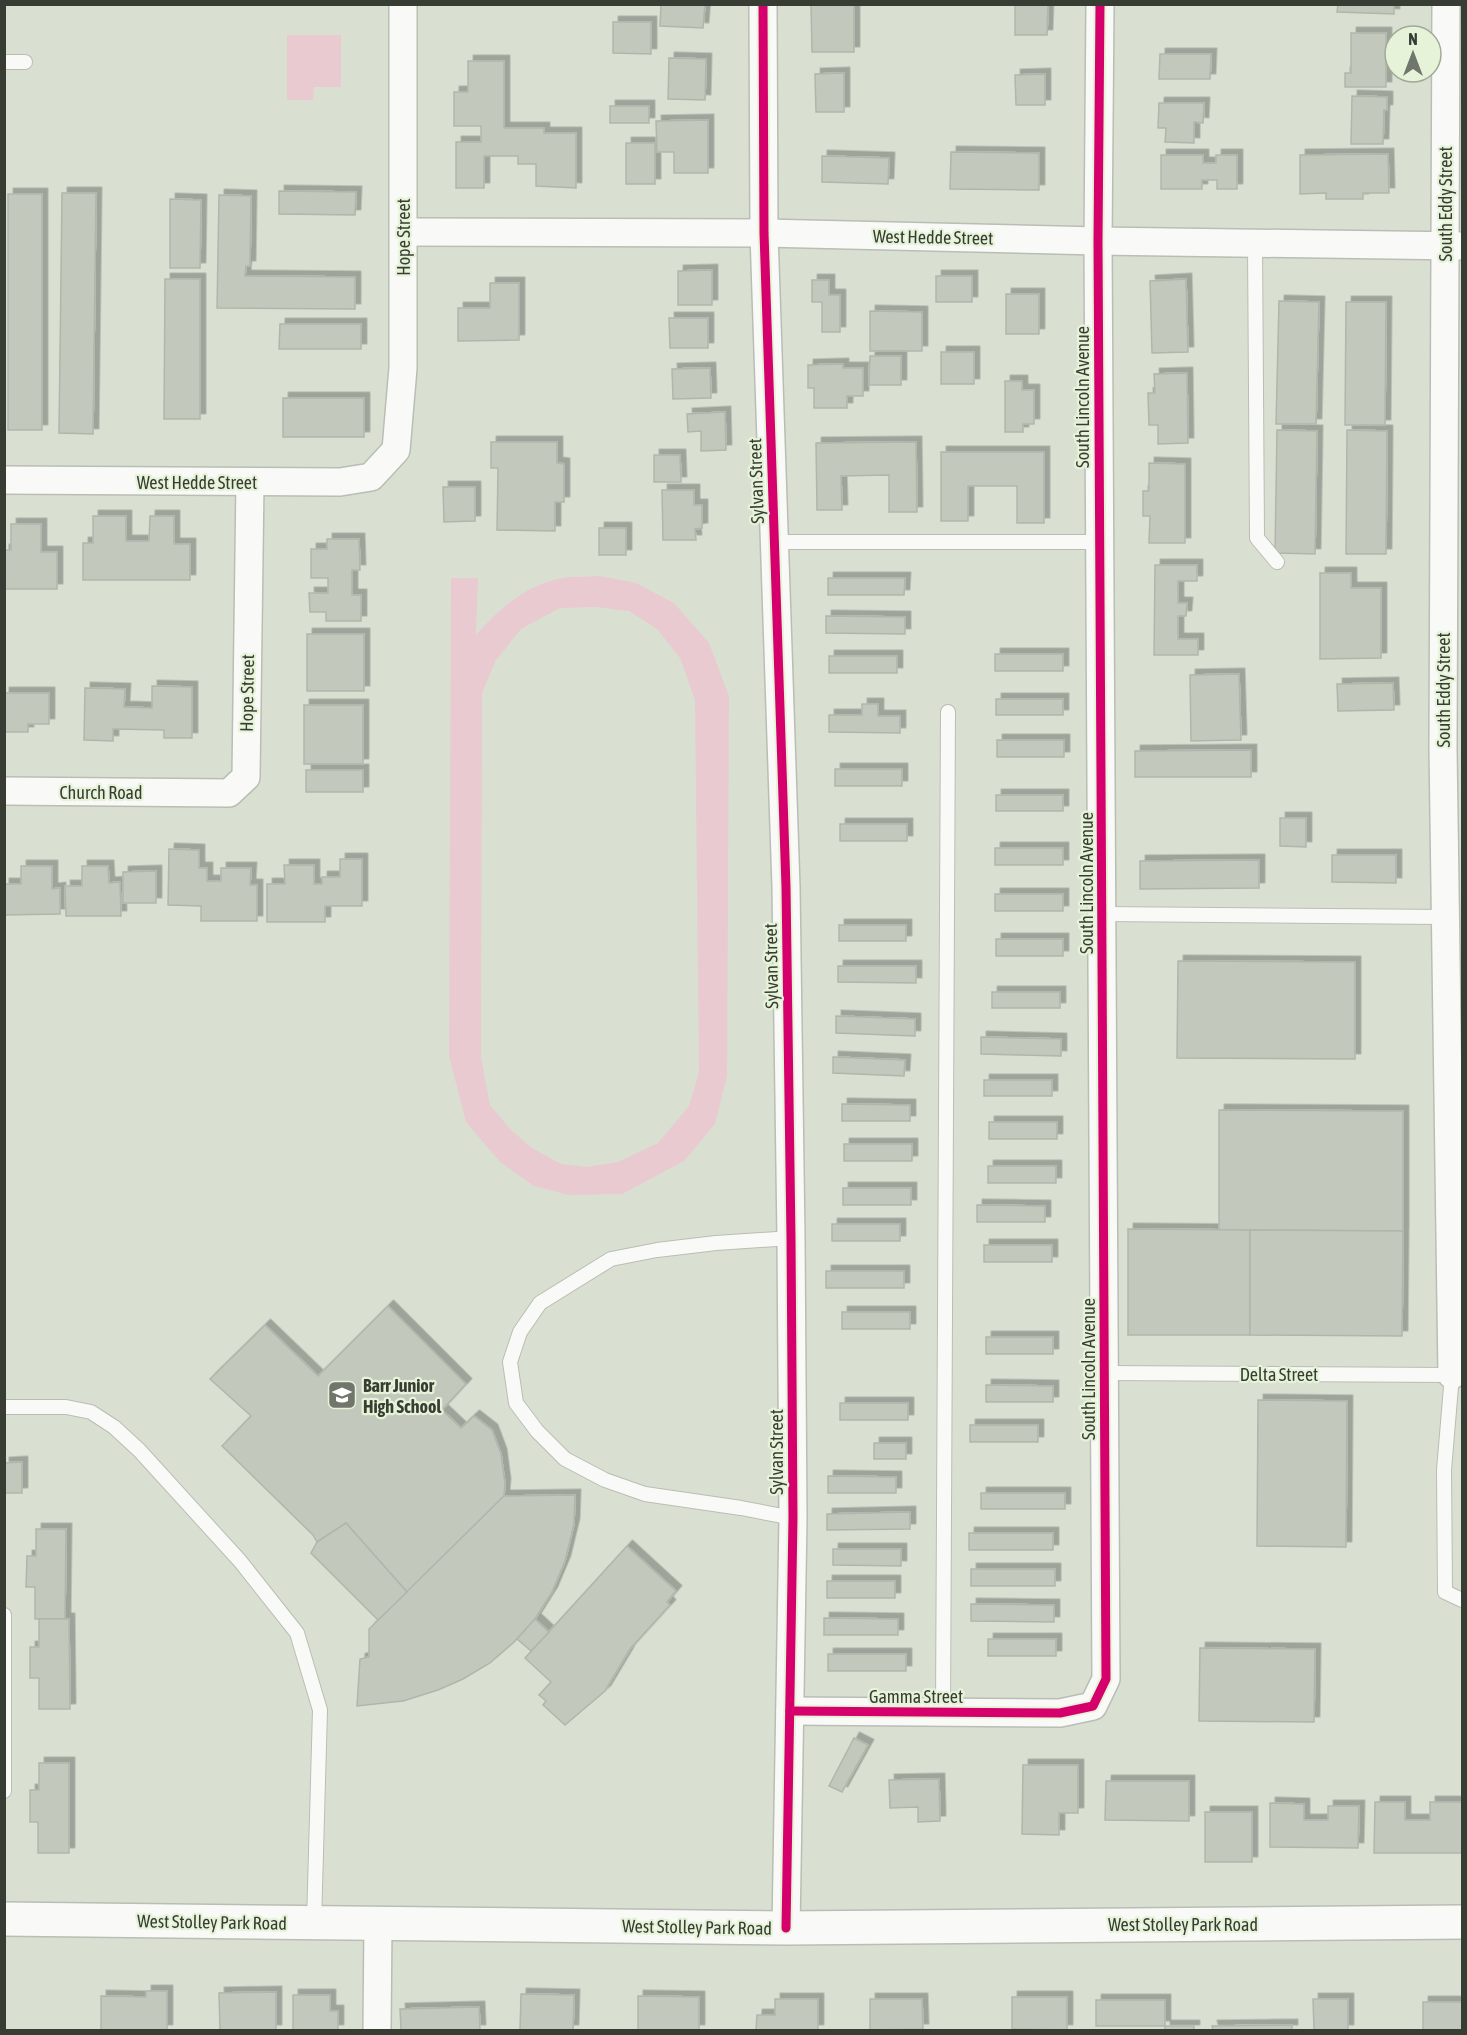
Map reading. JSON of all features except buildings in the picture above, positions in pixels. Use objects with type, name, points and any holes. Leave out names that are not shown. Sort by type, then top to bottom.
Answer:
[{"type":"main road","name":"West Stolley Park Road","points":[[4,1919],[786,1928],[1462,1922]]},
{"type":"street","name":"Hope Street","points":[[384,464],[396,450],[403,368],[402,4]]},
{"type":"street","name":"Sylvan Street","points":[[763,4],[764,233],[786,887],[791,1238],[793,1518],[786,1928]]},
{"type":"street","name":"South Lincoln Avenue","points":[[1041,1713],[1060,1713],[1093,1706],[1106,1679],[1098,241],[1100,4]]},
{"type":"street","name":"South Eddy Street","points":[[1451,14],[1454,246],[1444,917],[1452,1375]]},
{"type":"street","name":"West Hedde Street","points":[[404,232],[764,233],[1454,246]]},
{"type":"street","name":"West Hedde Street","points":[[4,480],[340,482],[371,477],[384,464]]},
{"type":"street","name":"Hope Street","points":[[198,792],[229,793],[246,777],[250,482]]},
{"type":"street","name":"Church Road","points":[[4,791],[198,792]]},
{"type":"street","name":"Gamma Street","points":[[790,1711],[1041,1713]]},
{"type":"street","points":[[377,2031],[378,1924]]},
{"type":"lane","points":[[4,62],[25,62]]},
{"type":"lane","points":[[1255,243],[1257,538],[1277,562]]},
{"type":"lane","points":[[775,542],[1100,542]]},
{"type":"lane","points":[[943,1713],[948,712]]},
{"type":"lane","points":[[1102,914],[1444,917]]},
{"type":"lane","points":[[791,1238],[704,1244],[611,1259],[540,1303],[520,1332],[510,1362],[516,1403],[537,1431],[565,1459],[605,1480],[645,1494],[793,1518]]},
{"type":"lane","name":"Delta Street","points":[[1105,1372],[1452,1375]]},
{"type":"lane","points":[[1452,1375],[1444,1470],[1446,1592],[1462,1600]]},
{"type":"lane","points":[[4,1407],[66,1407],[91,1412],[114,1427],[139,1450],[240,1562],[297,1633],[320,1710],[314,1923]]},
{"type":"lane","points":[[4,1615],[4,1791]]},
{"type":"shaded area","points":[[287,35],[341,35],[341,87],[314,87],[313,100],[287,100]]},
{"type":"shaded area","points":[[600,576],[636,583],[674,603],[709,643],[729,696],[727,1076],[715,1124],[684,1161],[622,1194],[569,1195],[534,1186],[500,1162],[466,1122],[449,1056],[451,578],[478,578],[476,635],[504,607],[537,586],[562,578]],"holes":[[[594,607],[629,611],[657,629],[680,658],[695,700],[699,1072],[689,1106],[658,1143],[618,1162],[587,1167],[561,1164],[532,1148],[510,1129],[490,1105],[481,1057],[482,693],[496,660],[521,629],[560,608]]]},
{"type":"cycle path","points":[[763,4],[764,233],[786,887],[791,1238],[793,1518],[786,1928]]},
{"type":"cycle path","points":[[790,1711],[1060,1713],[1093,1706],[1106,1679],[1098,241],[1100,4]]},
{"type":"place","name":"Barr Junior High School","points":[[342,1395]]}]
